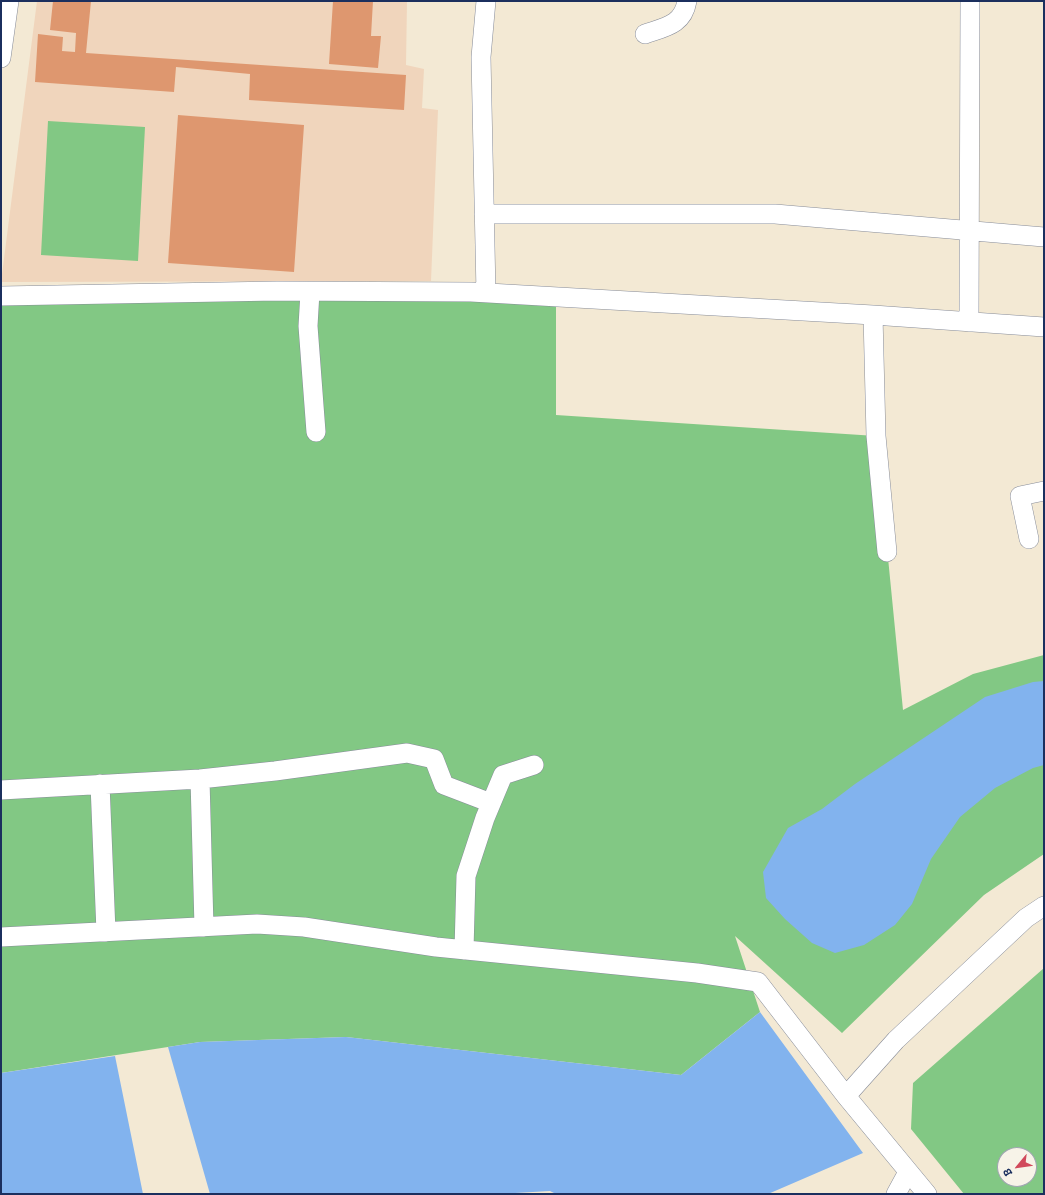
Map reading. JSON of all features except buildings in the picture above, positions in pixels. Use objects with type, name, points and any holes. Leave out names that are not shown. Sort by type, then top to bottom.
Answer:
[{"type":"street","points":[[1,58],[9,1]]},
{"type":"street","points":[[486,1],[481,56],[486,293]]},
{"type":"street","points":[[645,34],[669,26],[684,15],[687,1]]},
{"type":"street","points":[[969,322],[970,1]]},
{"type":"street","points":[[484,214],[775,214],[1044,237]]},
{"type":"street","points":[[310,292],[308,326],[316,432]]},
{"type":"street","points":[[1,296],[310,292],[486,293],[873,315],[1044,328]]},
{"type":"street","points":[[873,315],[876,436],[887,552]]},
{"type":"street","points":[[1029,539],[1020,496],[1044,491]]},
{"type":"street","points":[[1,790],[200,779],[275,772],[407,753],[434,759],[444,785],[491,803]]},
{"type":"street","points":[[464,950],[466,876],[491,803],[503,774],[534,765]]},
{"type":"street","points":[[200,779],[204,927]]},
{"type":"street","points":[[100,784],[106,932]]},
{"type":"street","points":[[846,1096],[896,1040],[1026,918],[1044,906]]},
{"type":"street","points":[[1,937],[257,924],[304,927],[436,947],[697,973],[758,982],[846,1096],[926,1194]]},
{"type":"street","points":[[896,1194],[908,1172]]},
{"type":"shaded area","points":[[37,1],[407,1],[406,65],[424,69],[422,108],[438,110],[431,281],[1,282]]},
{"type":"green space","points":[[48,121],[145,127],[138,261],[41,255]]},
{"type":"green space","points":[[1,296],[556,297],[556,415],[876,436],[903,710],[973,674],[1044,655],[1044,854],[984,895],[842,1033],[735,936],[760,1012],[681,1075],[346,1037],[200,1042],[1,1073]]},
{"type":"green space","points":[[1044,968],[1044,1194],[964,1194],[911,1129],[913,1083]]},
{"type":"water","points":[[1044,681],[1044,765],[1033,768],[995,788],[960,817],[931,859],[912,904],[895,925],[864,945],[835,953],[812,943],[785,919],[766,898],[763,872],[788,828],[822,809],[855,784],[985,697],[1033,682]]},
{"type":"water","points":[[760,1012],[863,1153],[768,1194],[556,1194],[550,1191],[498,1194],[210,1194],[168,1047],[200,1042],[346,1037],[681,1075]]},
{"type":"water","points":[[115,1056],[143,1194],[1,1194],[1,1073]]}]
